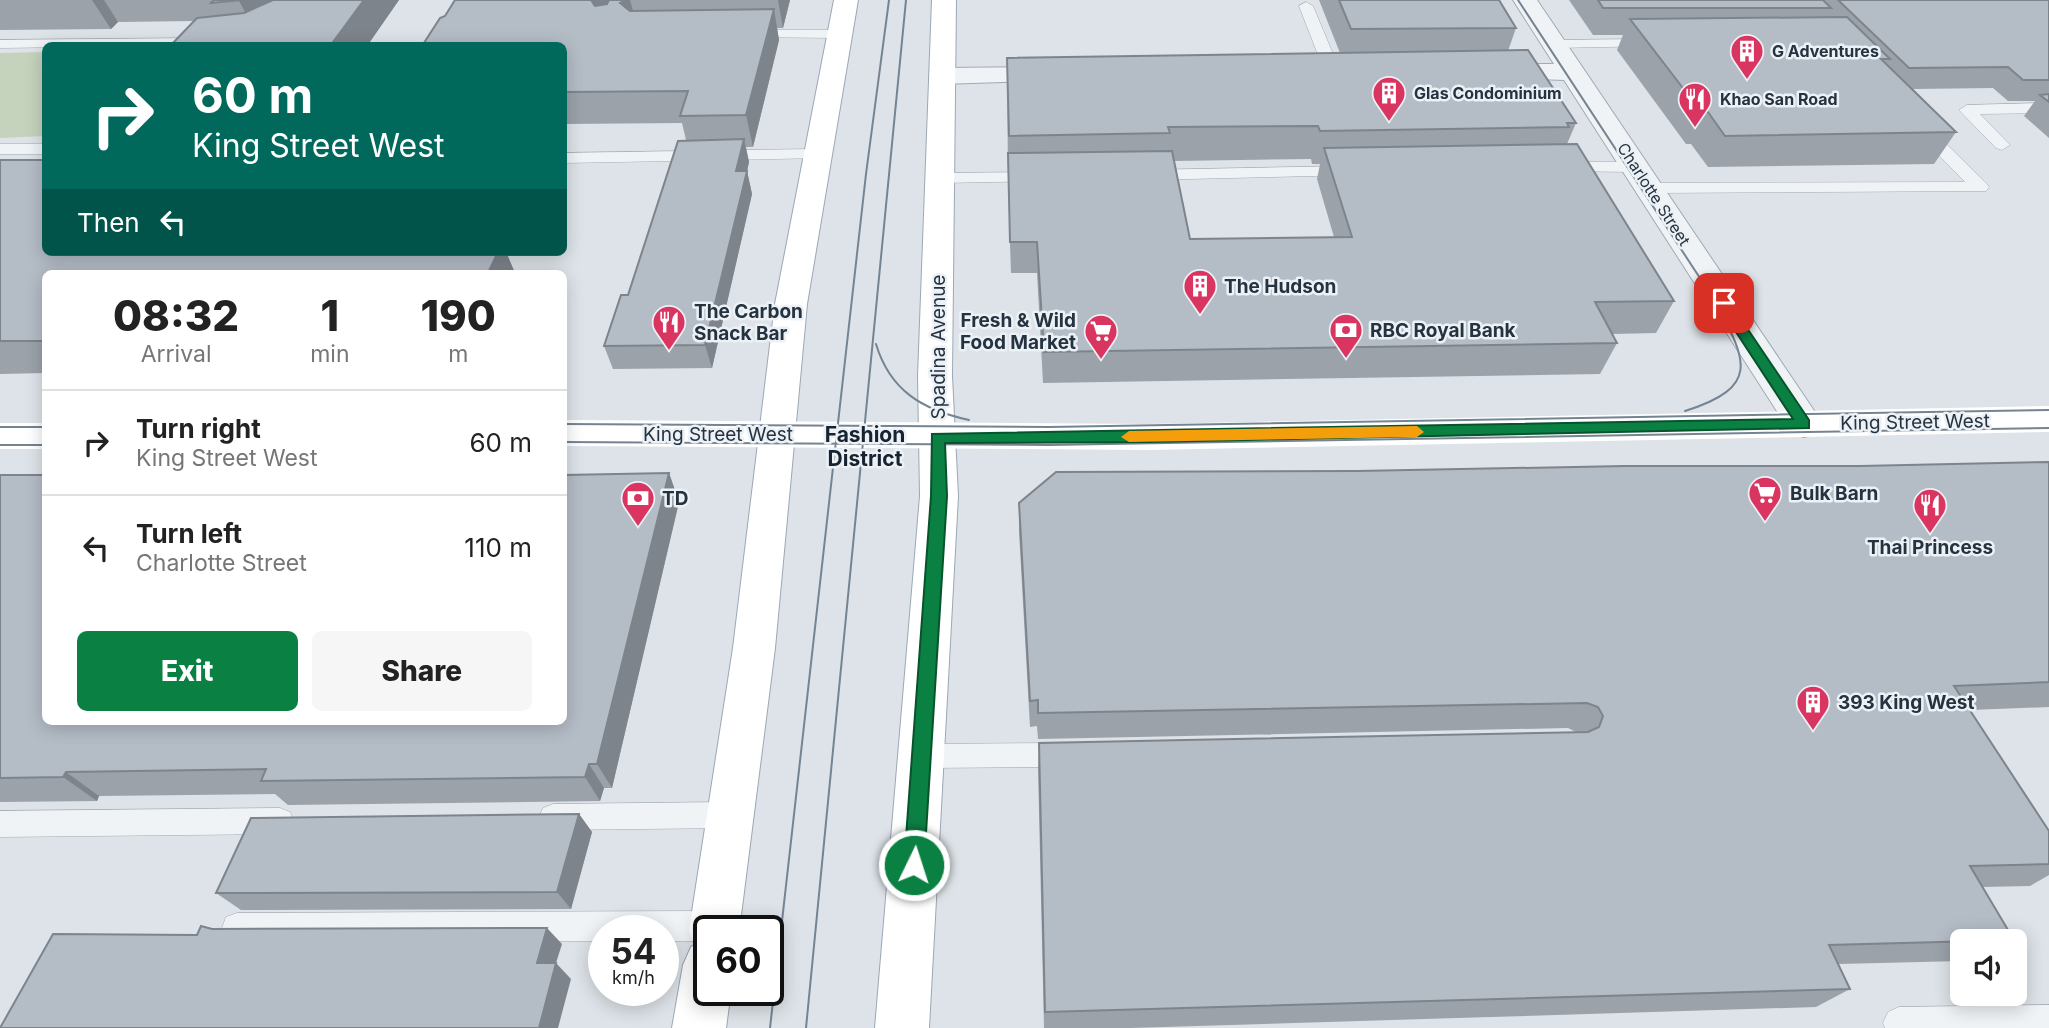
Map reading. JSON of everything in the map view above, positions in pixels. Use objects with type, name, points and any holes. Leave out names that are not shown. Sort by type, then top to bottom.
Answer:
[{"type":"main road","points":[[716,915],[731,815],[778,435],[791,303],[846,0]]},
{"type":"main road","name":"Spadina Avenue","points":[[902,1028],[939,496],[934,376],[944,0]]},
{"type":"main road","name":"King Street West","points":[[567,433],[937,438],[1164,437],[2049,419]]},
{"type":"main road","points":[[0,436],[42,436]]},
{"type":"main road","points":[[699,1028],[702,1006]]},
{"type":"street","name":"Charlotte Street","points":[[1525,0],[1804,424]]},
{"type":"street","points":[[1469,72],[1573,72]]},
{"type":"street","points":[[1306,74],[1360,73]]},
{"type":"street","points":[[942,76],[1078,75]]},
{"type":"lane","points":[[1306,6],[1333,73]]},
{"type":"lane","points":[[729,34],[839,34]]},
{"type":"lane","points":[[203,42],[222,40]]},
{"type":"lane","points":[[1555,44],[1672,43]]},
{"type":"lane","points":[[0,44],[42,44]]},
{"type":"lane","points":[[2002,145],[1967,110],[2049,108]]},
{"type":"lane","points":[[1536,168],[1643,177],[1980,187],[1912,119]]},
{"type":"lane","points":[[0,149],[42,149]]},
{"type":"lane","points":[[567,158],[817,154]]},
{"type":"lane","points":[[1135,175],[1370,171]]},
{"type":"lane","points":[[941,178],[1052,177]]},
{"type":"lane","points":[[922,756],[1101,754]]},
{"type":"lane","points":[[523,818],[731,815]]},
{"type":"lane","points":[[0,824],[303,820]]},
{"type":"lane","points":[[237,928],[693,940]]},
{"type":"lane","points":[[1902,1028],[1899,1023],[2049,1021]]},
{"type":"green space","points":[[42,52],[42,136],[0,138],[0,53]]},
{"type":"building","points":[[214,0],[241,0],[211,3]]},
{"type":"building","points":[[273,0],[364,0],[333,42],[174,42],[197,18],[244,13]]},
{"type":"building","points":[[455,0],[591,0],[595,6],[607,4],[609,0],[626,0],[620,3],[630,11],[774,9],[746,115],[680,116],[688,91],[567,92],[567,42],[425,42],[440,18],[445,16]]},
{"type":"building","points":[[1339,0],[1499,0],[1516,28],[1351,29]]},
{"type":"building","points":[[1598,0],[1823,0],[1831,8],[1603,8]]},
{"type":"building","points":[[1838,0],[2049,0],[2049,80],[2023,80],[2008,67],[1909,68]]},
{"type":"building","points":[[1847,17],[1890,59],[1881,59],[1956,132],[1725,136],[1708,112],[1702,113],[1630,19]]},
{"type":"building","points":[[1528,50],[1576,123],[1567,123],[1569,127],[1320,131],[1318,126],[1168,127],[1170,133],[1009,136],[1007,58]]},
{"type":"building","points":[[2049,94],[2049,102],[2040,95]]},
{"type":"building","points":[[744,139],[736,171],[747,171],[705,345],[604,346],[621,295],[628,295],[678,141]]},
{"type":"building","points":[[1577,144],[1674,301],[1595,302],[1617,343],[1044,352],[1037,242],[1010,242],[1008,153],[1172,151],[1190,239],[1352,237],[1324,148]]},
{"type":"building","points":[[0,160],[42,160],[42,256],[496,256],[489,270],[42,270],[42,341],[0,341]]},
{"type":"building","points":[[2049,462],[2049,682],[1954,686],[2049,831],[2049,864],[1970,866],[2007,929],[1950,929],[1950,942],[1829,945],[1850,989],[1045,1012],[1039,743],[1588,732],[1599,727],[1603,716],[1598,707],[1587,703],[1038,713],[1038,700],[1030,701],[1019,503],[1056,472]]},
{"type":"building","points":[[669,473],[597,764],[589,764],[585,777],[261,781],[266,769],[66,772],[63,777],[0,778],[0,475],[42,475],[42,725],[567,725],[567,475]]},
{"type":"building","points":[[579,814],[557,892],[216,893],[251,818]]},
{"type":"building","points":[[201,926],[212,929],[547,928],[537,963],[556,963],[539,1028],[0,1028],[53,934],[197,935]]},
{"type":"tram line","points":[[838,426],[889,0]]},
{"type":"tram line","points":[[865,426],[906,0]]},
{"type":"tram line","points":[[1518,0],[1713,298],[1733,337],[1741,368],[1737,380],[1727,391],[1685,411]]},
{"type":"tram line","points":[[876,344],[890,374],[910,396],[937,411],[969,420]]},
{"type":"tram line","points":[[865,426],[1049,427],[2049,410]]},
{"type":"tram line","points":[[567,424],[838,426]]},
{"type":"tram line","points":[[836,444],[838,426]]},
{"type":"tram line","points":[[838,426],[865,426]]},
{"type":"tram line","points":[[863,444],[865,426]]},
{"type":"tram line","points":[[0,427],[42,427]]},
{"type":"tram line","points":[[863,444],[1048,445],[2049,428]]},
{"type":"tram line","points":[[567,442],[836,444]]},
{"type":"tram line","points":[[770,1028],[836,444]]},
{"type":"tram line","points":[[836,444],[863,444]]},
{"type":"tram line","points":[[806,1028],[863,444]]},
{"type":"tram line","points":[[0,445],[42,445]]},
{"type":"slow traffic","points":[[1129,437],[1417,432]]},
{"type":"place","name":"G Adventures","points":[[1747,81]]},
{"type":"place","name":"Glas Condominium","points":[[1389,123]]},
{"type":"place","name":"Khao San Road","points":[[1695,129]]},
{"type":"place","name":"The Hudson","points":[[1200,316]]},
{"type":"place","name":"The Carbon Snack Bar","points":[[669,352]]},
{"type":"place","name":"RBC Royal Bank","points":[[1346,360]]},
{"type":"place","name":"Fresh & Wild Food Market","points":[[1101,361]]},
{"type":"place","name":"Bulk Barn","points":[[1765,523]]},
{"type":"place","name":"TD","points":[[638,528]]},
{"type":"place","name":"Thai Princess","points":[[1930,535]]},
{"type":"place","name":"393 King West","points":[[1813,732]]},
{"type":"district","name":"Fashion District","points":[[865,446]]},
{"type":"route","points":[[914,865],[939,496],[937,438],[1150,437],[1804,424],[1724,303]]}]
